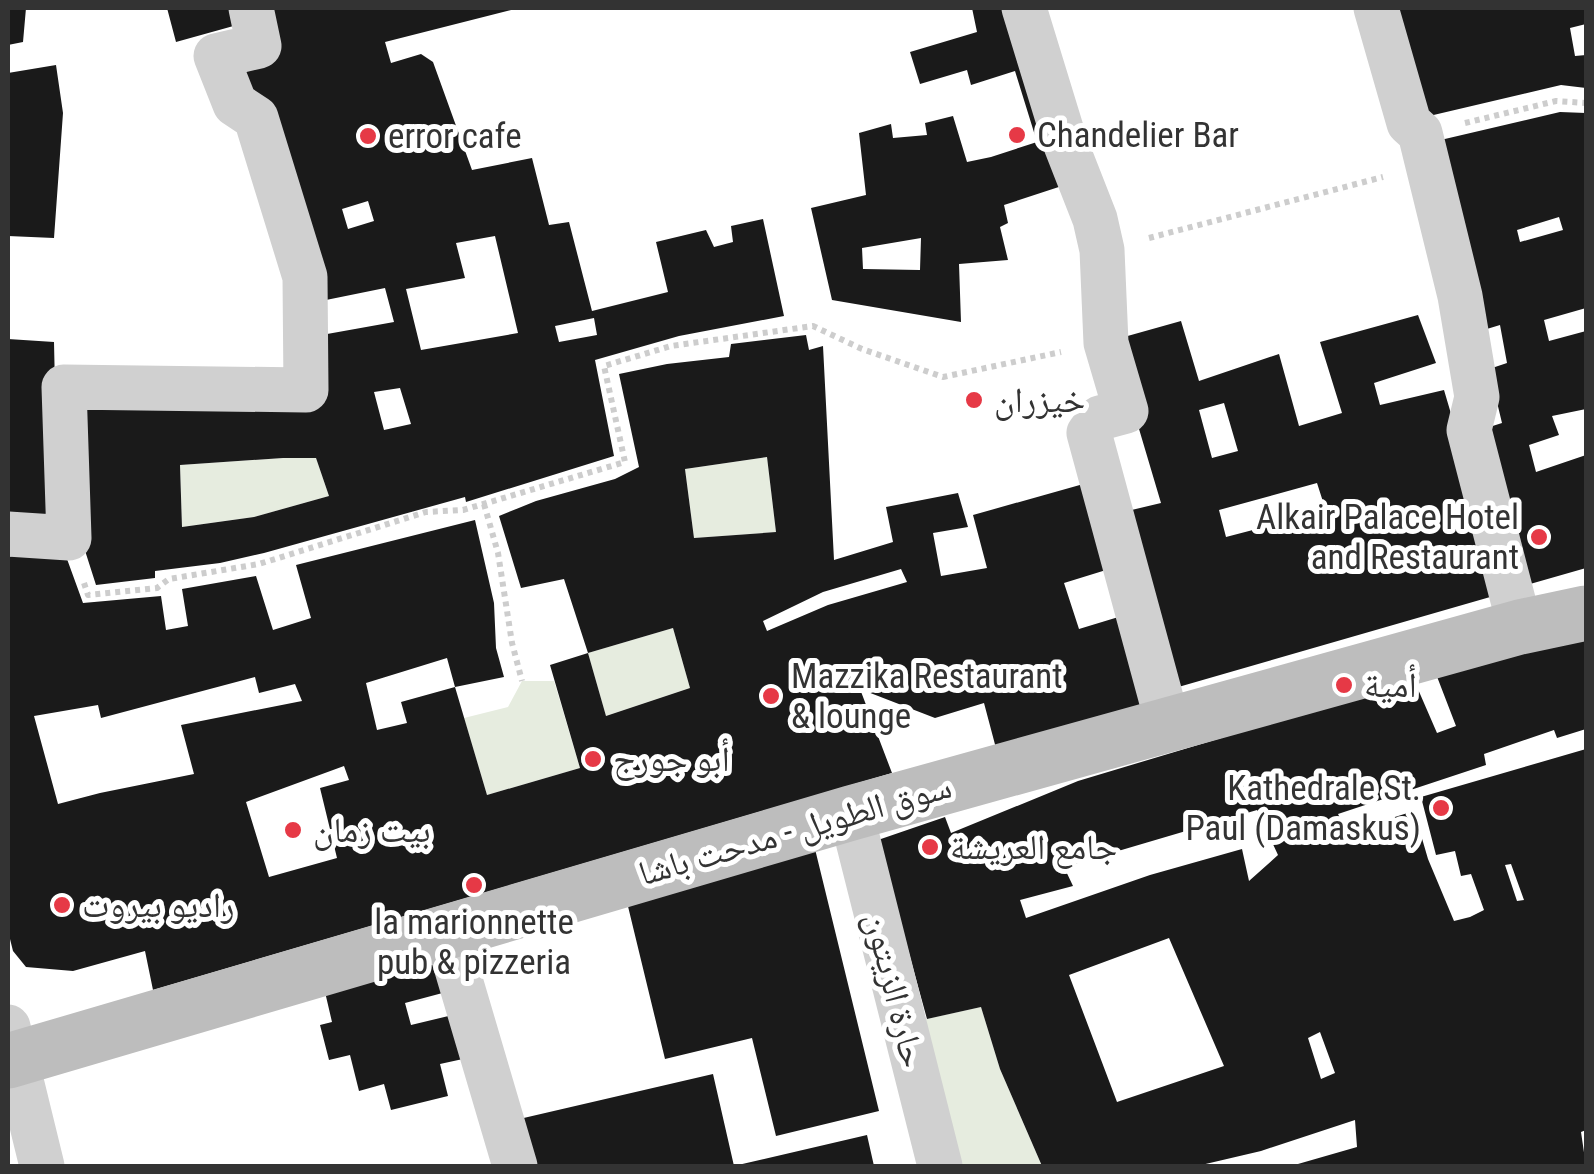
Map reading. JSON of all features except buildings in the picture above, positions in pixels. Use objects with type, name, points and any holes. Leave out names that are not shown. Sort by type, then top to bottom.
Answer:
[{"type":"street","points":[[8,534],[69,538],[64,387],[306,390],[305,277],[256,118],[235,104],[216,56],[260,46],[250,8]]},
{"type":"street","points":[[1024,8],[1102,250],[1106,343],[1126,411],[1100,418],[1089,433],[1168,724]]},
{"type":"street","points":[[1376,8],[1409,123],[1424,150],[1460,296],[1476,397],[1469,430],[1520,627]]},
{"type":"street","name":"سوق الطويل - مدحت باشا","points":[[10,1049],[446,932],[1168,724],[1520,627],[1586,613]]},
{"type":"street","name":"حارة الزيتون","points":[[851,814],[940,1166]]},
{"type":"street","points":[[446,932],[515,1166]]},
{"type":"street","points":[[10,1049],[42,1166]]},
{"type":"path","points":[[1102,250],[1424,150],[1556,101],[1586,102]]},
{"type":"path","points":[[69,538],[88,596],[157,588],[169,579],[260,564],[426,512],[463,510],[625,462],[604,366],[671,346],[814,326],[862,349],[943,377],[1106,343]]},
{"type":"path","points":[[484,504],[498,553],[522,681]]},
{"type":"shaded area","points":[[767,457],[776,532],[694,538],[685,469]]},
{"type":"shaded area","points":[[316,458],[329,496],[254,517],[182,527],[180,465]]},
{"type":"shaded area","points":[[673,628],[690,688],[606,716],[588,653]]},
{"type":"shaded area","points":[[522,681],[554,681],[580,768],[487,795],[464,718],[508,707]]},
{"type":"shaded area","points":[[981,1007],[1000,1069],[1042,1166],[940,1166],[904,1024]]},
{"type":"place","name":"Chandelier Bar","points":[[1017,135]]},
{"type":"place","name":"error cafe","points":[[368,136]]},
{"type":"place","name":"خيزران","points":[[974,400]]},
{"type":"place","name":"Alkair Palace Hotel and Restaurant","points":[[1539,537]]},
{"type":"place","name":"أمية","points":[[1344,685]]},
{"type":"place","name":"Mazzika Restaurant & lounge","points":[[771,696]]},
{"type":"place","name":"أبو جورج","points":[[593,759]]},
{"type":"place","name":"Kathedrale St. Paul (Damaskus)","points":[[1441,808]]},
{"type":"place","name":"بيت زمان","points":[[293,830]]},
{"type":"place","name":"جامع العريشة","points":[[930,847]]},
{"type":"place","name":"la marionnette pub & pizzeria","points":[[474,885]]},
{"type":"place","name":"راديو بيروت","points":[[62,905]]}]
